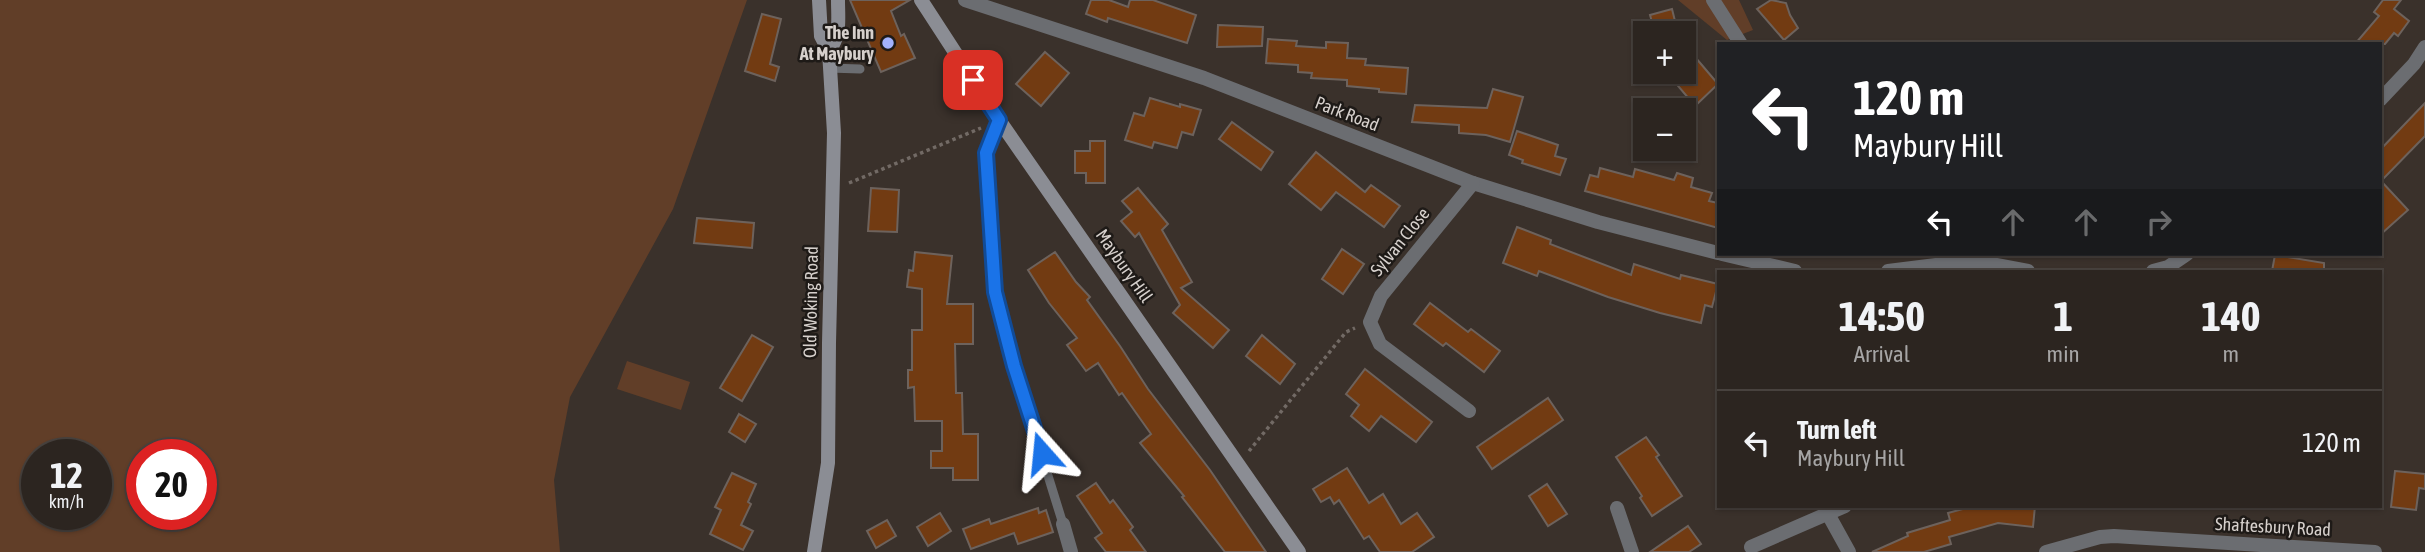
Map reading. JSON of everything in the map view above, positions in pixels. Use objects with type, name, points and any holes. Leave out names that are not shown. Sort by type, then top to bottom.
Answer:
[{"type":"street","name":"Old Woking Road","points":[[814,552],[828,463],[834,133],[828,51],[821,36],[819,0]]},
{"type":"street","name":"Old Woking Road","points":[[828,51],[839,32],[838,0]]},
{"type":"street","name":"Maybury Hill","points":[[920,0],[999,120],[1299,552]]},
{"type":"street","name":"Park Road","points":[[965,0],[1204,78],[1473,183],[1598,222],[1717,252]]},
{"type":"street","points":[[1713,0],[1740,42]]},
{"type":"street","points":[[2382,98],[2414,64],[2425,47]]},
{"type":"street","name":"Sylvan Close","points":[[1370,322],[1381,296],[1473,183]]},
{"type":"street","name":"Park Road","points":[[1733,256],[1792,270]]},
{"type":"street","points":[[2157,270],[2168,267],[2184,256]]},
{"type":"street","points":[[1893,270],[1949,258],[2023,270]]},
{"type":"street","points":[[1370,322],[1380,344],[1469,411]]},
{"type":"street","points":[[1617,508],[1632,552]]},
{"type":"street","points":[[1750,544],[1841,508]]},
{"type":"street","points":[[1828,514],[1849,552]]},
{"type":"street","points":[[1063,524],[1071,552]]},
{"type":"street","name":"Shaftesbury Road","points":[[2046,552],[2100,537],[2114,536],[2375,552]]},
{"type":"lane","points":[[829,68],[860,69]]},
{"type":"lane","points":[[999,120],[986,153],[995,292],[1014,366],[1063,524]]},
{"type":"path","points":[[832,191],[999,120]]},
{"type":"path","points":[[1239,463],[1346,332],[1370,322]]},
{"type":"shaded area","points":[[0,0],[747,0],[673,209],[570,397],[554,480],[560,552],[0,552]]},
{"type":"shaded area","points":[[1678,0],[1739,0],[1753,30],[1727,40]]},
{"type":"shaded area","points":[[627,361],[690,382],[681,410],[617,389]]},
{"type":"building","name":"The Inn At Maybury","points":[[850,0],[910,0],[891,11],[901,36],[904,34],[915,58],[881,72]]},
{"type":"building","points":[[1091,0],[1109,0],[1128,7],[1130,0],[1153,0],[1196,15],[1187,43],[1108,18],[1107,22],[1086,14]]},
{"type":"building","points":[[1771,0],[1786,3],[1798,28],[1784,40],[1757,9]]},
{"type":"building","points":[[2383,0],[2401,0],[2394,9],[2409,21],[2398,36],[2394,33],[2385,44],[2357,42],[2379,16],[2374,12]]},
{"type":"building","points":[[1672,9],[1675,21],[1652,21],[1650,15]]},
{"type":"building","points":[[762,14],[781,19],[770,64],[779,67],[775,81],[745,71]]},
{"type":"building","points":[[1218,25],[1263,27],[1262,46],[1217,47]]},
{"type":"building","points":[[1268,39],[1297,41],[1296,46],[1326,48],[1326,42],[1348,43],[1347,58],[1366,59],[1365,65],[1408,68],[1406,94],[1347,86],[1347,80],[1311,78],[1312,73],[1298,72],[1298,65],[1266,63]]},
{"type":"building","points":[[1045,52],[1069,73],[1041,106],[1016,84]]},
{"type":"building","points":[[1696,58],[1717,85],[1696,105],[1696,98],[1688,98],[1676,84],[1696,84]]},
{"type":"building","points":[[1493,89],[1523,97],[1510,142],[1486,135],[1459,133],[1459,125],[1412,122],[1415,105],[1487,108]]},
{"type":"building","points":[[1150,98],[1201,110],[1193,135],[1182,132],[1177,148],[1154,142],[1152,148],[1125,140],[1134,113],[1144,116]]},
{"type":"building","points":[[2425,103],[2425,136],[2382,180],[2382,148]]},
{"type":"building","points":[[1232,122],[1273,152],[1261,170],[1219,139]]},
{"type":"building","points":[[1517,131],[1558,145],[1555,156],[1566,159],[1560,175],[1522,163],[1523,160],[1509,155]]},
{"type":"building","points":[[1090,141],[1105,141],[1105,183],[1086,183],[1086,173],[1075,173],[1075,151],[1090,151]]},
{"type":"building","points":[[1316,152],[1365,192],[1371,185],[1400,206],[1384,227],[1336,192],[1321,210],[1289,184]]},
{"type":"building","points":[[1600,168],[1633,177],[1635,169],[1674,180],[1677,173],[1693,178],[1691,187],[1712,193],[1709,201],[1717,203],[1717,228],[1585,191],[1590,175],[1598,177]]},
{"type":"building","points":[[2382,182],[2408,210],[2382,233]]},
{"type":"building","points":[[871,188],[899,190],[897,232],[868,231]]},
{"type":"building","points":[[1138,188],[1168,224],[1162,230],[1192,282],[1181,288],[1229,330],[1213,348],[1173,313],[1180,305],[1139,233],[1135,237],[1121,221],[1132,212],[1122,201]]},
{"type":"building","points":[[697,218],[754,223],[752,248],[694,243]]},
{"type":"building","points":[[1517,227],[1551,240],[1550,244],[1631,275],[1634,264],[1680,279],[1681,275],[1717,284],[1717,288],[1712,307],[1705,305],[1701,323],[1608,297],[1539,271],[1537,276],[1503,263]]},
{"type":"building","points":[[1342,249],[1364,264],[1343,294],[1322,279]]},
{"type":"building","points":[[915,252],[952,256],[947,304],[973,304],[973,344],[955,344],[956,393],[962,393],[963,434],[978,434],[978,480],[953,480],[953,468],[931,468],[931,451],[942,451],[942,421],[915,421],[914,387],[908,388],[908,370],[912,370],[912,330],[922,330],[922,289],[907,287],[909,270],[913,271]]},
{"type":"building","points":[[1055,252],[1090,297],[1087,300],[1148,389],[1210,470],[1266,552],[1225,552],[1182,497],[1184,496],[1140,443],[1151,434],[1122,393],[1119,395],[1098,363],[1086,371],[1067,345],[1077,338],[1049,303],[1028,270]]},
{"type":"building","points":[[2275,256],[2324,263],[2324,270],[2272,270]]},
{"type":"building","points":[[1430,303],[1468,332],[1471,329],[1500,351],[1484,372],[1446,343],[1443,346],[1414,324]]},
{"type":"building","points":[[752,335],[773,347],[742,401],[720,388]]},
{"type":"building","points":[[1262,335],[1295,364],[1280,384],[1246,356]]},
{"type":"building","points":[[1365,369],[1432,422],[1416,442],[1381,416],[1369,431],[1351,416],[1359,405],[1346,394]]},
{"type":"building","points":[[1548,398],[1563,420],[1492,469],[1477,447]]},
{"type":"building","points":[[739,414],[756,424],[745,442],[729,432]]},
{"type":"building","points":[[1646,437],[1682,496],[1652,516],[1616,457]]},
{"type":"building","points":[[1347,468],[1369,503],[1383,494],[1401,524],[1417,513],[1434,537],[1412,552],[1380,552],[1369,536],[1364,539],[1339,500],[1334,504],[1330,497],[1321,502],[1313,489]]},
{"type":"building","points":[[2395,471],[2425,474],[2425,489],[2419,488],[2416,510],[2391,507]]},
{"type":"building","points":[[732,473],[756,484],[748,502],[751,504],[741,525],[753,531],[743,550],[710,534],[721,510],[715,507]]},
{"type":"building","points":[[1096,483],[1110,503],[1113,500],[1133,527],[1130,530],[1146,552],[1106,552],[1095,538],[1102,533],[1077,496]]},
{"type":"building","points":[[1547,484],[1567,514],[1548,526],[1529,496]]},
{"type":"building","points":[[1038,508],[1039,513],[1046,510],[1053,532],[1018,544],[1014,533],[971,549],[963,529],[989,519],[991,524]]},
{"type":"building","points":[[1967,508],[2035,508],[2033,527],[1998,523],[1949,537],[1951,544],[1924,552],[1872,552],[1908,536],[1907,533],[1950,520],[1948,513]]},
{"type":"building","points":[[940,513],[951,531],[928,546],[917,527]]},
{"type":"building","points":[[887,520],[896,536],[876,548],[867,531]]},
{"type":"building","points":[[1688,526],[1701,544],[1689,552],[1650,552]]},
{"type":"place","name":"The Inn At Maybury","points":[[888,43]]},
{"type":"route","points":[[973,80],[999,120],[986,153],[995,292],[1014,366],[1042,453]]}]
